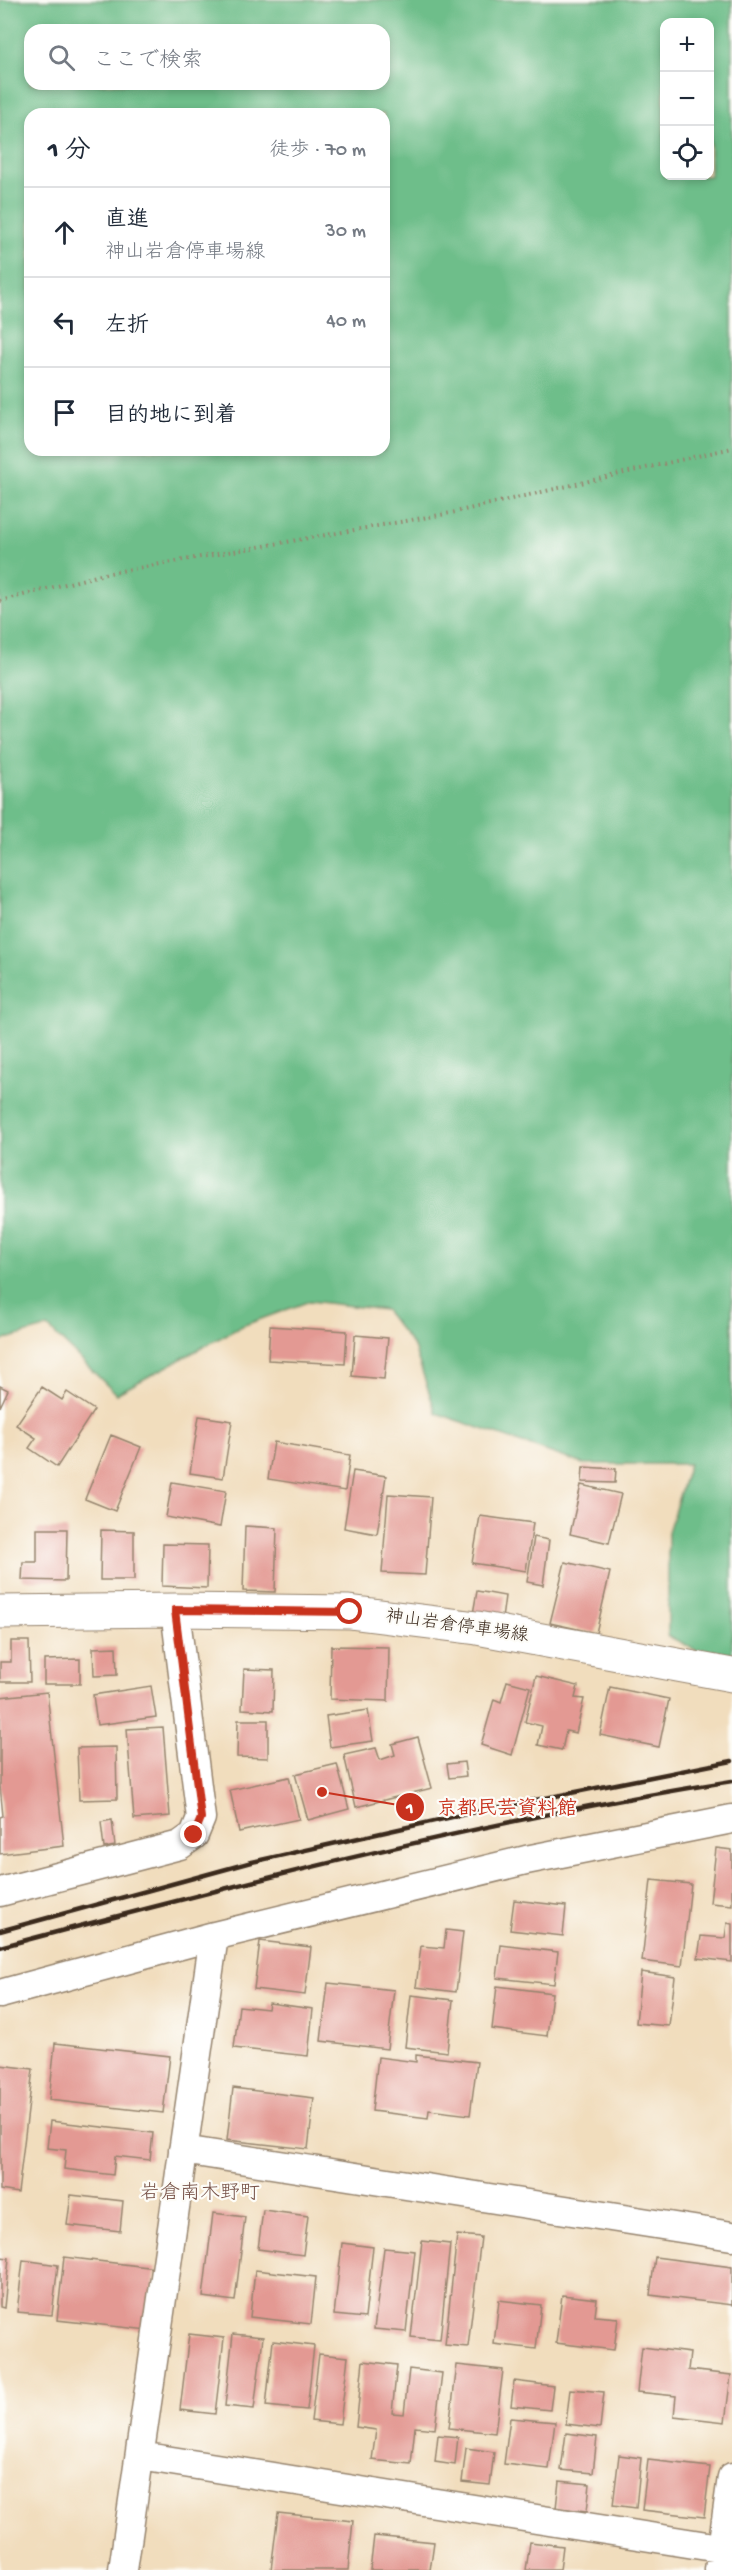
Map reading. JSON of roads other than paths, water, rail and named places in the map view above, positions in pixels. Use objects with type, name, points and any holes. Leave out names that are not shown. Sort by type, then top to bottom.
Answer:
[{"type":"main road","name":"神山岩倉停車場線","points":[[0,1612],[175,1610],[350,1612],[477,1628],[732,1675]]},
{"type":"street","points":[[0,1892],[180,1845],[194,1835],[201,1818],[175,1610]]},
{"type":"street","points":[[0,1994],[214,1936],[526,1860],[732,1819]]},
{"type":"street","points":[[123,2570],[214,1936]]},
{"type":"street","points":[[183,2150],[732,2236]]},
{"type":"street","points":[[140,2456],[724,2556],[732,2477]]},
{"type":"railway","points":[[0,1931],[252,1862],[470,1813],[732,1761]]},
{"type":"railway","points":[[0,1947],[273,1877],[456,1834],[547,1814],[732,1781]]},
{"type":"place","name":"京都民芸資料館","points":[[322,1792]]},
{"type":"district","name":"岩倉南木野町","points":[[200,2194]]}]
